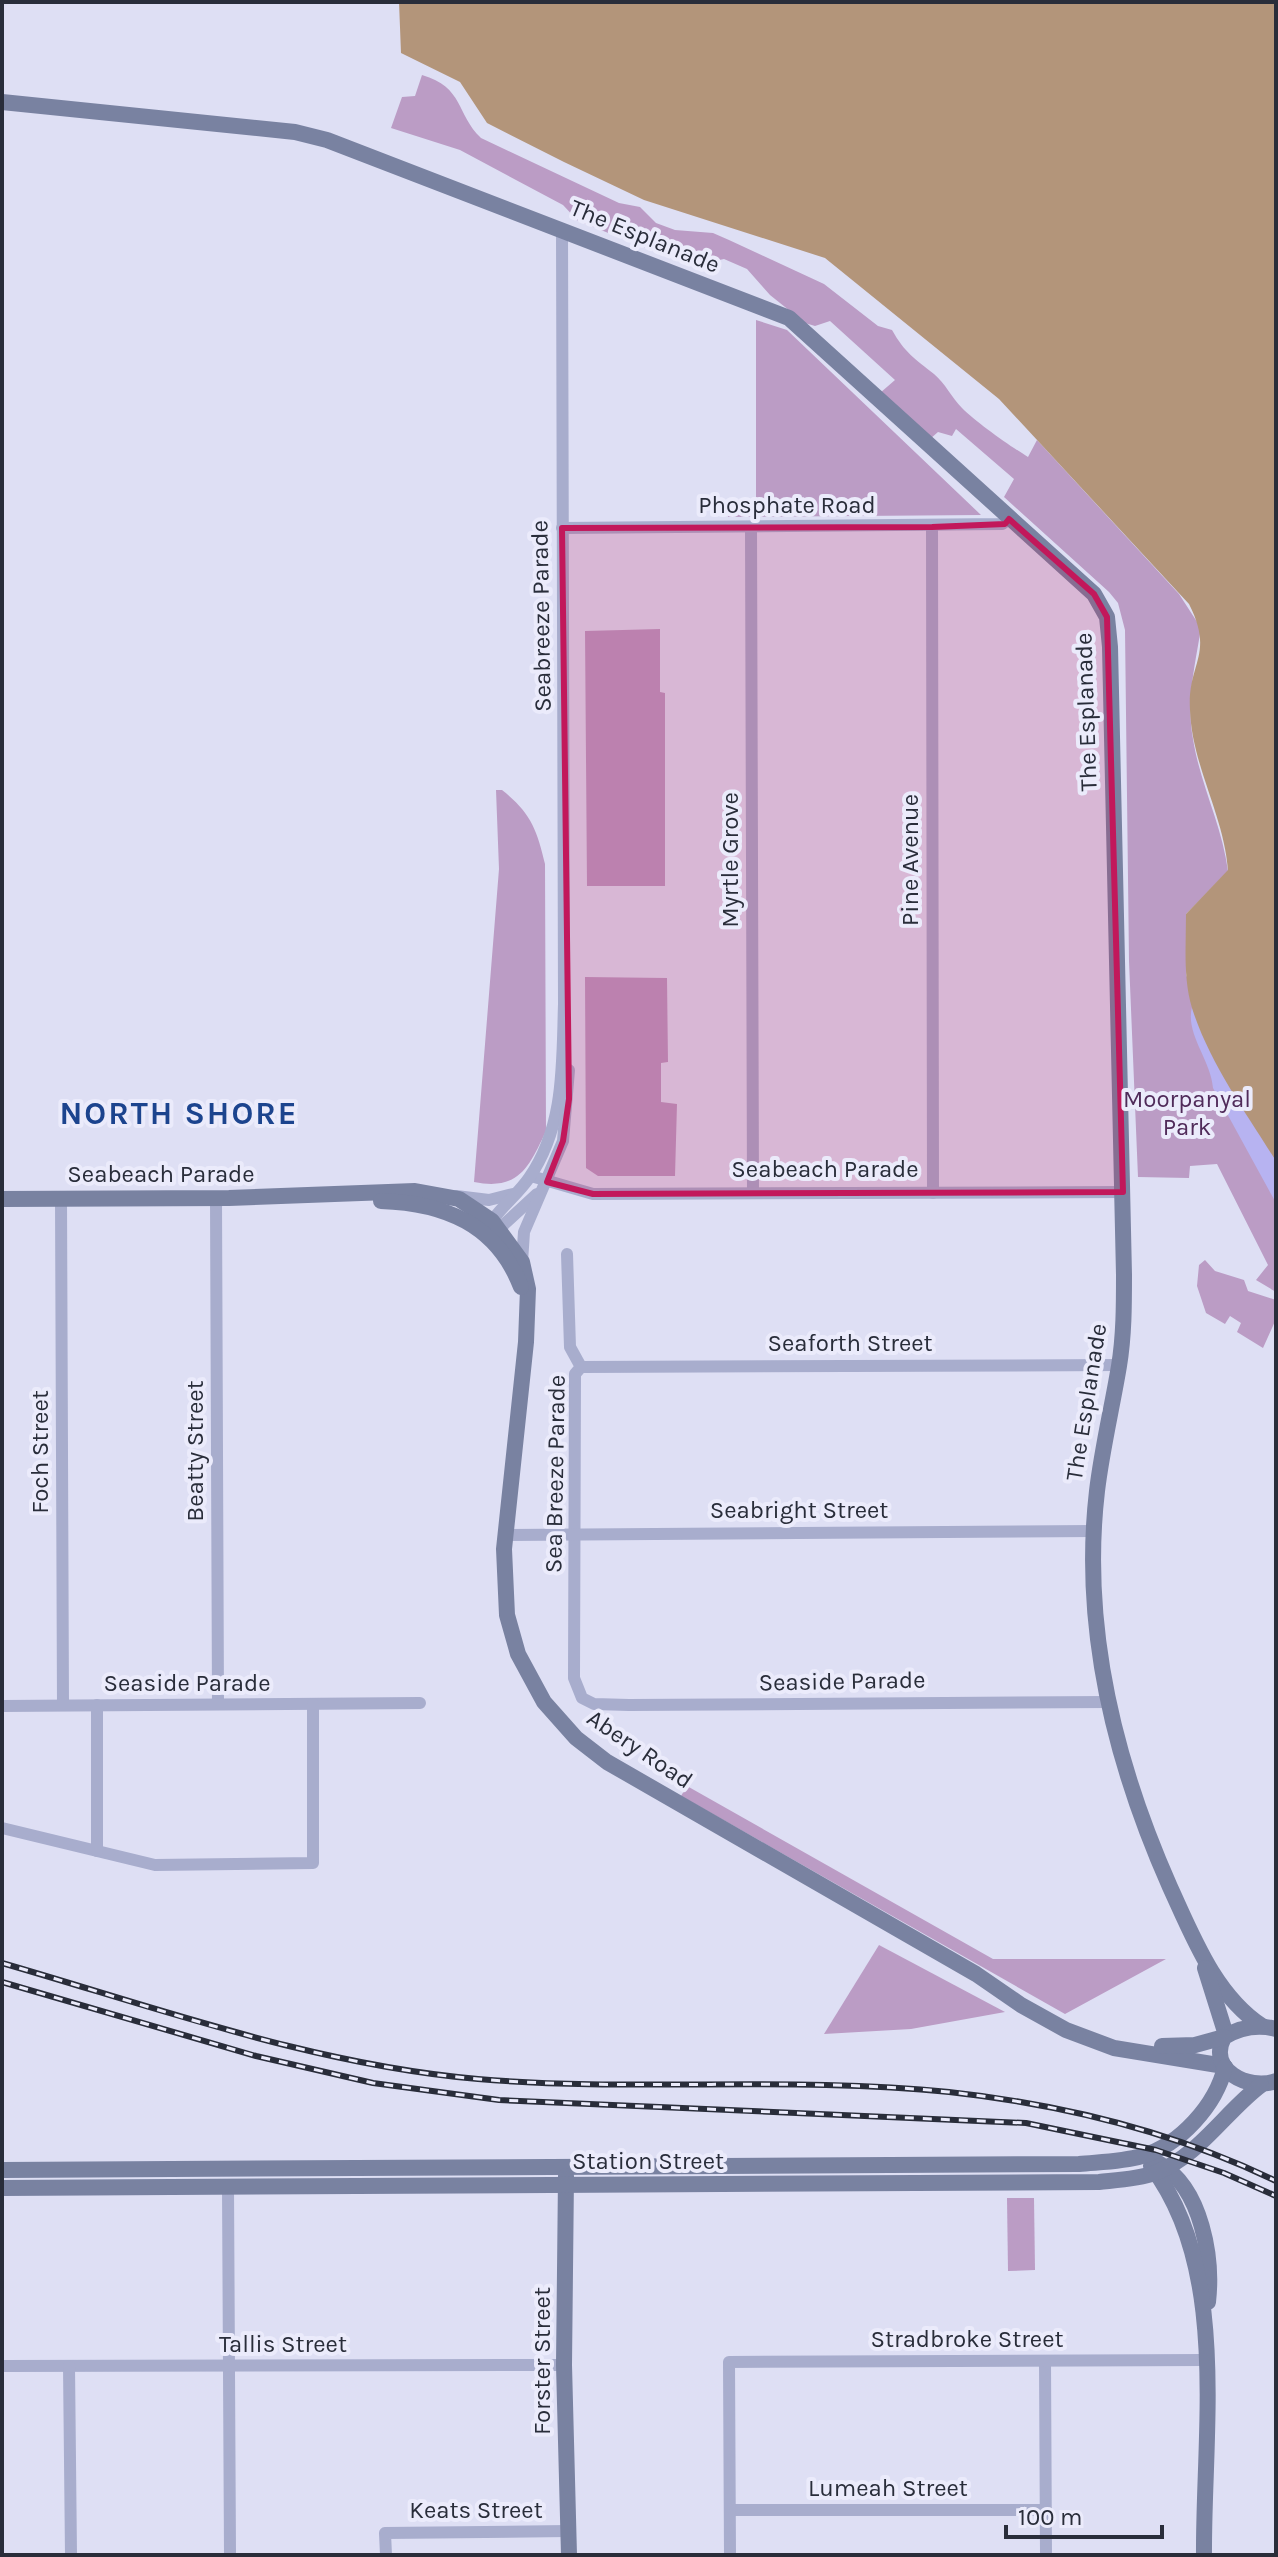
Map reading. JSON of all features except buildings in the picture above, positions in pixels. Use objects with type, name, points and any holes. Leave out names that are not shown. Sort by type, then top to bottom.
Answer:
[{"type":"main road","name":"The Esplanade","points":[[2,102],[295,132],[562,229],[789,318],[804,328],[1094,594],[1107,617],[1124,1326],[1120,1365],[1099,1474],[1094,1531],[1095,1613],[1108,1702],[1134,1800],[1200,1949],[1233,2003],[1269,2028]]},
{"type":"main road","name":"Seabeach Parade","points":[[2,1199],[320,1196],[393,1191],[437,1193],[462,1201],[492,1228],[514,1272],[527,1320]]},
{"type":"main road","name":"Seabeach Parade","points":[[320,1196],[439,1207],[492,1228]]},
{"type":"main road","name":"Abery Road","points":[[492,1228],[522,1262],[528,1289],[505,1535],[505,1602],[518,1654],[544,1702],[576,1738],[618,1769],[976,1974],[1082,2027],[1124,2041],[1178,2046],[1225,2036],[1246,2027],[1269,2028]]},
{"type":"main road","name":"The Esplanade","points":[[1200,1949],[1225,2036],[1220,2050],[1225,2066]]},
{"type":"main road","name":"Abery Road","points":[[976,1974],[1021,2005],[1091,2041],[1127,2050],[1201,2059],[1225,2066],[1246,2082],[1268,2083]]},
{"type":"main road","name":"Station Street","points":[[2,2170],[1061,2165],[1143,2156],[1165,2144],[1208,2107],[1217,2095],[1225,2066]]},
{"type":"main road","points":[[1161,2170],[1189,2152],[1268,2083]]},
{"type":"main road","points":[[1143,2156],[1181,2182],[1203,2233],[1210,2284],[1204,2319],[1204,2555]]},
{"type":"main road","name":"Forster Street","points":[[567,2167],[564,2365],[569,2555]]},
{"type":"main road","name":"Station Street","points":[[2,2188],[1060,2184],[1161,2170]]},
{"type":"street","name":"Seabreeze Parade","points":[[522,1262],[524,1232],[561,1150],[568,1116],[564,1004],[562,229]]},
{"type":"street","name":"Phosphate Road","points":[[562,528],[932,527],[1002,524],[1009,519]]},
{"type":"street","name":"Pine Avenue","points":[[932,527],[933,1193]]},
{"type":"street","name":"Myrtle Grove","points":[[751,528],[753,1193]]},
{"type":"street","name":"Seabreeze Parade","points":[[492,1228],[531,1176],[558,1113],[564,1004]]},
{"type":"street","name":"Seabeach Parade","points":[[531,1176],[593,1194],[1123,1192]]},
{"type":"street","name":"Seabreeze Parade","points":[[492,1228],[547,1182]]},
{"type":"street","points":[[437,1193],[489,1200],[519,1191]]},
{"type":"street","name":"Foch Street","points":[[61,1198],[63,1705]]},
{"type":"street","name":"Beatty Street","points":[[216,1198],[218,1704]]},
{"type":"street","name":"Sea Breeze Parade","points":[[567,1254],[570,1347],[581,1367],[575,1374],[574,1678],[579,1695]]},
{"type":"street","name":"Seaforth Street","points":[[581,1367],[1120,1365]]},
{"type":"street","name":"Seabright Street","points":[[505,1535],[1094,1531]]},
{"type":"street","name":"Seaside Parade","points":[[579,1695],[594,1704],[620,1705],[1108,1702]]},
{"type":"street","name":"Seaside Parade","points":[[2,1706],[420,1703]]},
{"type":"street","points":[[2,1828],[155,1865],[313,1863],[313,1704]]},
{"type":"street","points":[[97,1705],[97,1851]]},
{"type":"street","points":[[228,2187],[230,2555]]},
{"type":"street","name":"Stradbroke Street","points":[[730,2510],[729,2362],[1205,2360]]},
{"type":"street","points":[[1045,2361],[1046,2555]]},
{"type":"street","name":"Tallis Street","points":[[2,2366],[564,2365]]},
{"type":"street","points":[[69,2366],[71,2555]]},
{"type":"street","points":[[730,2510],[730,2555]]},
{"type":"street","name":"Lumeah Street","points":[[730,2510],[1046,2510]]},
{"type":"street","name":"Keats Street","points":[[386,2555],[385,2533],[568,2531]]},
{"type":"highlighted area","points":[[1009,519],[1094,594],[1107,617],[1123,1192],[593,1194],[547,1182],[563,1141],[569,1099],[562,528],[932,527],[1005,524]]},
{"type":"green space","name":"Moorpanyal Park","points":[[422,75],[436,80],[453,94],[481,138],[619,203],[640,207],[656,223],[675,230],[713,233],[824,284],[878,326],[892,330],[906,350],[938,378],[962,408],[985,427],[1028,457],[1037,440],[1179,594],[1201,628],[1192,683],[1191,725],[1196,756],[1228,871],[1186,914],[1186,975],[1276,1161],[1276,1292],[1256,1280],[1268,1265],[1217,1164],[1190,1166],[1189,1178],[1138,1177],[1129,961],[1125,630],[1118,603],[1004,497],[1014,479],[956,429],[952,436],[938,432],[930,439],[880,393],[895,380],[830,321],[815,326],[805,323],[770,295],[747,269],[724,259],[692,266],[578,221],[563,205],[460,150],[391,128],[402,97],[415,96]]},
{"type":"green space","points":[[756,320],[787,330],[981,515],[728,517],[730,500],[756,499]]},
{"type":"green space","points":[[660,629],[660,692],[665,693],[665,886],[587,886],[585,631]]},
{"type":"green space","points":[[496,790],[502,790],[526,814],[539,841],[545,864],[546,1131],[528,1165],[520,1173],[502,1183],[489,1184],[474,1182],[499,869]]},
{"type":"green space","points":[[585,977],[667,978],[668,1062],[661,1063],[661,1102],[677,1104],[675,1176],[598,1176],[586,1168]]},
{"type":"green space","points":[[1205,1260],[1215,1271],[1244,1280],[1248,1291],[1276,1300],[1276,1319],[1263,1348],[1237,1332],[1241,1323],[1230,1316],[1225,1324],[1206,1313],[1197,1286],[1199,1265]]},
{"type":"green space","points":[[687,1786],[993,1959],[1166,1959],[1065,2014],[681,1796]]},
{"type":"green space","points":[[879,1945],[1005,2012],[911,2029],[824,2034]]},
{"type":"green space","points":[[1007,2198],[1034,2198],[1035,2270],[1008,2271]]},
{"type":"sand","points":[[1192,1007],[1204,1037],[1276,1160],[1276,1203],[1213,1088],[1192,1027]]},
{"type":"shaded area","points":[[399,2],[1276,2],[1276,1161],[1208,1048],[1192,1008],[1187,985],[1186,914],[1228,870],[1221,830],[1192,731],[1190,694],[1200,635],[1189,604],[999,399],[825,258],[644,200],[487,123],[460,82],[401,53]]},
{"type":"railway","points":[[2,1963],[237,2033],[417,2072],[537,2083],[832,2085],[991,2097],[1075,2113],[1157,2134],[1276,2181]]},
{"type":"railway","points":[[2,1982],[256,2056],[373,2083],[499,2100],[1026,2123],[1156,2150],[1224,2173],[1276,2196]]},
{"type":"district","name":"NORTH SHORE","points":[[179,1113]]}]
